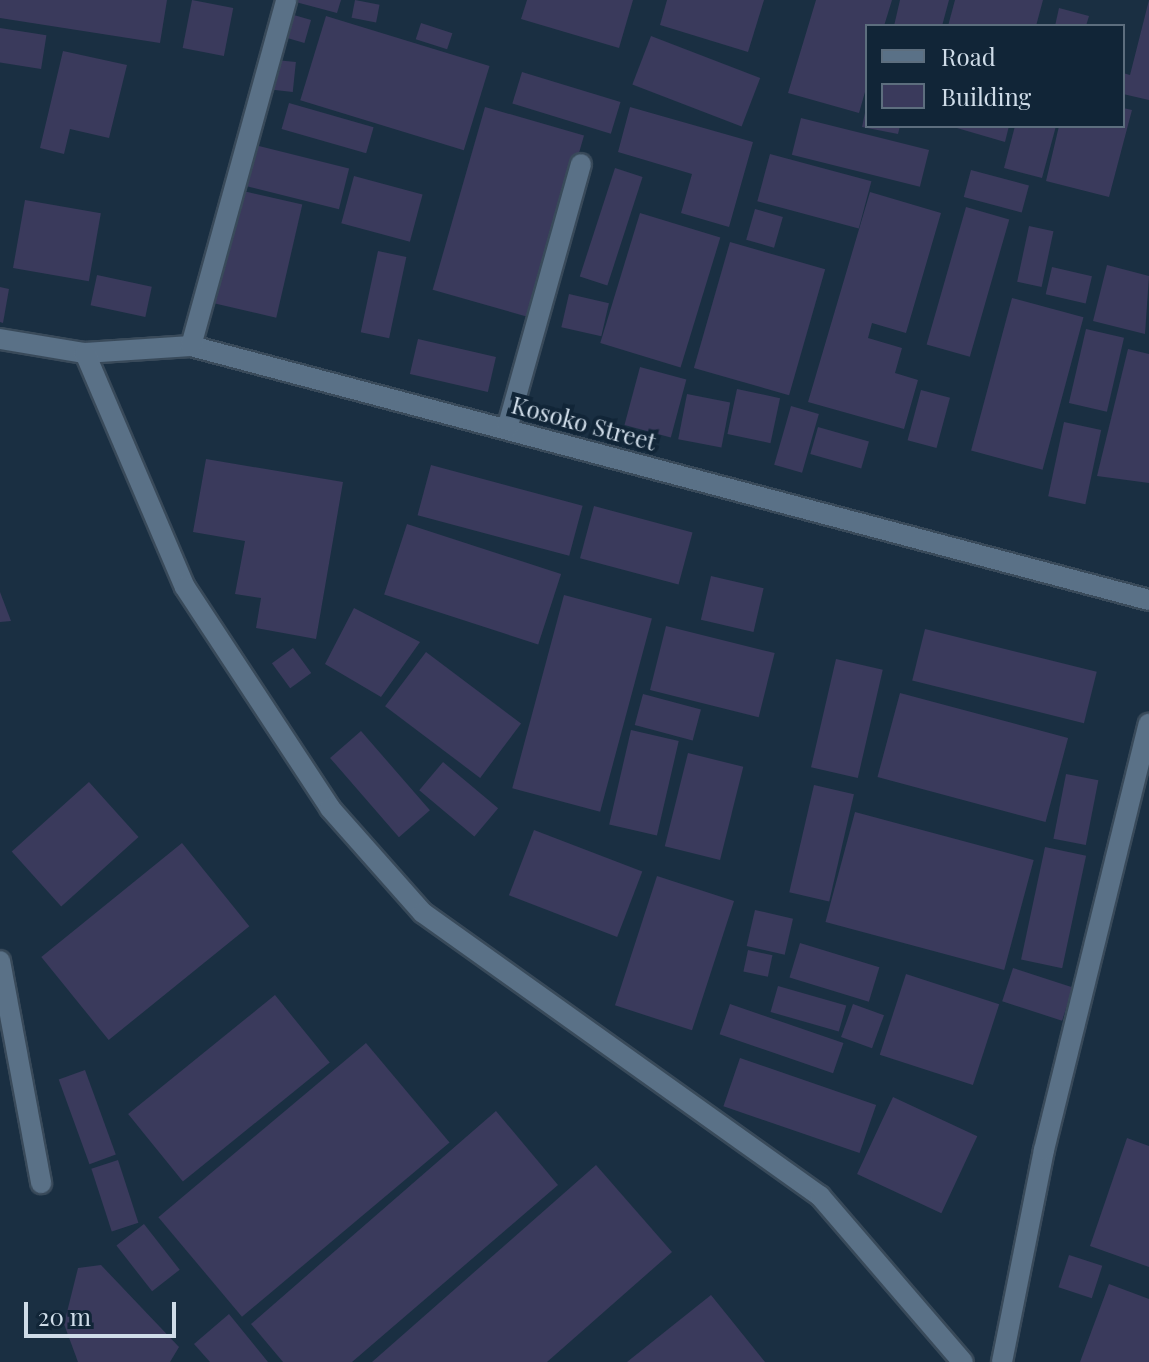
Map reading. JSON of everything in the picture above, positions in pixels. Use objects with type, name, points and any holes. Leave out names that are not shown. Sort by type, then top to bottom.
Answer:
[{"type":"street","points":[[191,346],[286,0]]},
{"type":"street","points":[[507,429],[581,164]]},
{"type":"street","name":"Kosoko Street","points":[[0,339],[85,353],[191,346],[1149,600]]},
{"type":"street","points":[[85,353],[185,587],[330,808],[423,913],[820,1196],[963,1362]]},
{"type":"street","points":[[1002,1362],[1044,1150],[1149,724]]},
{"type":"street","points":[[0,961],[41,1183]]},
{"type":"building","points":[[0,0],[167,0],[160,43],[0,18]]},
{"type":"building","points":[[192,0],[233,8],[224,56],[183,48]]},
{"type":"building","points":[[288,0],[341,0],[337,13]]},
{"type":"building","points":[[355,0],[380,5],[376,22],[352,18]]},
{"type":"building","points":[[527,0],[633,0],[619,48],[521,19]]},
{"type":"building","points":[[667,0],[764,0],[748,52],[660,25]]},
{"type":"building","points":[[816,0],[892,0],[885,24],[865,24],[865,92],[859,113],[788,93]]},
{"type":"building","points":[[900,0],[949,0],[943,24],[894,24]]},
{"type":"building","points":[[955,0],[1043,0],[1037,24],[949,24]]},
{"type":"building","points":[[1149,0],[1149,100],[1125,94],[1125,74],[1130,75]]},
{"type":"building","points":[[1059,8],[1089,16],[1087,24],[1055,24]]},
{"type":"building","points":[[287,13],[311,20],[304,43],[280,36]]},
{"type":"building","points":[[326,16],[490,66],[464,150],[300,100]]},
{"type":"building","points":[[421,23],[452,33],[447,49],[416,39]]},
{"type":"building","points":[[0,28],[46,35],[41,69],[0,62]]},
{"type":"building","points":[[651,36],[760,78],[742,126],[632,85]]},
{"type":"building","points":[[63,51],[127,65],[109,138],[70,129],[64,154],[40,148]]},
{"type":"building","points":[[276,60],[296,62],[293,92],[273,90]]},
{"type":"building","points":[[522,72],[620,102],[611,134],[512,104]]},
{"type":"building","points":[[289,103],[374,127],[366,153],[282,129]]},
{"type":"building","points":[[485,107],[584,135],[532,318],[433,290]]},
{"type":"building","points":[[630,107],[753,142],[729,227],[681,213],[692,174],[618,152]]},
{"type":"building","points":[[1125,108],[1132,110],[1109,197],[1046,181],[1059,128],[1125,128]]},
{"type":"building","points":[[801,118],[929,150],[920,187],[792,155]]},
{"type":"building","points":[[867,128],[900,128],[898,134]]},
{"type":"building","points":[[957,128],[1008,128],[1005,142]]},
{"type":"building","points":[[1014,128],[1055,128],[1042,178],[1004,168]]},
{"type":"building","points":[[255,145],[349,168],[339,209],[245,186]]},
{"type":"building","points":[[770,154],[871,181],[859,229],[757,201]]},
{"type":"building","points":[[615,168],[643,177],[607,285],[580,276]]},
{"type":"building","points":[[971,170],[1029,186],[1022,213],[964,197]]},
{"type":"building","points":[[354,176],[423,194],[410,242],[341,223]]},
{"type":"building","points":[[239,190],[302,205],[276,318],[213,303]]},
{"type":"building","points":[[870,192],[941,213],[906,333],[872,323],[868,338],[902,348],[895,373],[918,380],[904,429],[808,402]]},
{"type":"building","points":[[25,200],[101,213],[89,281],[13,268]]},
{"type":"building","points":[[966,207],[1009,219],[970,357],[927,344]]},
{"type":"building","points":[[755,209],[783,217],[774,248],[746,240]]},
{"type":"building","points":[[640,213],[720,238],[681,368],[600,343]]},
{"type":"building","points":[[1029,226],[1053,231],[1042,287],[1017,282]]},
{"type":"building","points":[[730,242],[825,269],[789,395],[694,368]]},
{"type":"building","points":[[378,251],[406,257],[389,338],[361,332]]},
{"type":"building","points":[[1107,265],[1149,276],[1145,334],[1093,321]]},
{"type":"building","points":[[1052,267],[1092,276],[1086,304],[1046,294]]},
{"type":"building","points":[[97,275],[152,287],[145,317],[91,305]]},
{"type":"building","points":[[0,287],[9,289],[3,323],[0,322]]},
{"type":"building","points":[[569,294],[609,303],[601,336],[561,327]]},
{"type":"building","points":[[1012,298],[1083,317],[1043,470],[971,451]]},
{"type":"building","points":[[1086,329],[1124,338],[1107,412],[1069,403]]},
{"type":"building","points":[[418,339],[496,357],[488,392],[410,374]]},
{"type":"building","points":[[1128,349],[1149,354],[1149,483],[1097,476]]},
{"type":"building","points":[[640,367],[686,379],[671,437],[624,425]]},
{"type":"building","points":[[737,389],[780,398],[770,443],[727,434]]},
{"type":"building","points":[[921,390],[950,398],[937,448],[908,440]]},
{"type":"building","points":[[687,394],[730,402],[721,448],[678,439]]},
{"type":"building","points":[[791,406],[819,414],[802,473],[774,465]]},
{"type":"building","points":[[1064,422],[1101,430],[1085,504],[1048,496]]},
{"type":"building","points":[[818,427],[869,442],[861,469],[810,454]]},
{"type":"building","points":[[206,459],[343,482],[316,639],[256,628],[261,598],[235,594],[245,541],[193,532]]},
{"type":"building","points":[[431,465],[583,506],[569,556],[418,515]]},
{"type":"building","points":[[594,506],[693,532],[679,585],[580,558]]},
{"type":"building","points":[[407,524],[561,574],[538,644],[384,594]]},
{"type":"building","points":[[711,576],[764,588],[753,632],[701,620]]},
{"type":"building","points":[[0,592],[11,621],[0,622]]},
{"type":"building","points":[[564,595],[652,619],[600,812],[512,788]]},
{"type":"building","points":[[354,608],[420,642],[381,697],[325,664]]},
{"type":"building","points":[[666,626],[775,653],[759,717],[650,690]]},
{"type":"building","points":[[925,629],[1097,672],[1084,723],[912,680]]},
{"type":"building","points":[[293,648],[311,673],[290,688],[272,663]]},
{"type":"building","points":[[426,652],[521,724],[480,778],[385,706]]},
{"type":"building","points":[[836,659],[883,670],[858,778],[811,767]]},
{"type":"building","points":[[900,693],[1068,738],[1046,822],[877,777]]},
{"type":"building","points":[[643,694],[701,710],[693,740],[635,725]]},
{"type":"building","points":[[631,730],[679,741],[657,836],[609,825]]},
{"type":"building","points":[[361,731],[430,810],[399,837],[330,758]]},
{"type":"building","points":[[688,753],[743,767],[720,860],[665,846]]},
{"type":"building","points":[[443,762],[498,808],[474,837],[419,790]]},
{"type":"building","points":[[1066,774],[1098,780],[1086,845],[1053,839]]},
{"type":"building","points":[[89,782],[139,837],[61,907],[12,852]]},
{"type":"building","points":[[814,785],[854,794],[829,901],[789,892]]},
{"type":"building","points":[[855,812],[1034,860],[1004,970],[825,922]]},
{"type":"building","points":[[534,830],[642,872],[617,937],[509,895]]},
{"type":"building","points":[[182,843],[249,926],[109,1040],[41,957]]},
{"type":"building","points":[[1045,847],[1086,856],[1062,968],[1021,959]]},
{"type":"building","points":[[657,876],[734,901],[692,1030],[615,1005]]},
{"type":"building","points":[[755,910],[793,919],[785,955],[747,946]]},
{"type":"building","points":[[800,943],[879,967],[869,1002],[789,977]]},
{"type":"building","points":[[748,950],[772,955],[768,977],[743,972]]},
{"type":"building","points":[[1013,968],[1073,987],[1062,1021],[1002,1001]]},
{"type":"building","points":[[906,974],[999,1004],[973,1085],[880,1055]]},
{"type":"building","points":[[778,986],[846,1006],[839,1032],[771,1012]]},
{"type":"building","points":[[275,995],[330,1063],[183,1182],[128,1114]]},
{"type":"building","points":[[730,1004],[843,1043],[833,1073],[720,1034]]},
{"type":"building","points":[[853,1004],[884,1015],[872,1048],[841,1037]]},
{"type":"building","points":[[366,1043],[450,1143],[242,1317],[158,1217]]},
{"type":"building","points":[[740,1058],[876,1105],[860,1153],[723,1106]]},
{"type":"building","points":[[85,1070],[116,1155],[89,1164],[59,1080]]},
{"type":"building","points":[[893,1097],[977,1136],[941,1213],[857,1174]]},
{"type":"building","points":[[496,1111],[558,1185],[352,1362],[283,1362],[251,1324]]},
{"type":"building","points":[[1127,1138],[1149,1146],[1149,1267],[1090,1246]]},
{"type":"building","points":[[118,1160],[138,1223],[112,1231],[91,1169]]},
{"type":"building","points":[[596,1165],[672,1252],[547,1362],[372,1362]]},
{"type":"building","points":[[144,1224],[180,1270],[152,1291],[116,1246]]},
{"type":"building","points":[[1069,1255],[1102,1266],[1092,1298],[1058,1287]]},
{"type":"building","points":[[101,1265],[179,1347],[170,1362],[78,1362],[64,1324],[78,1268]]},
{"type":"building","points":[[1109,1284],[1149,1299],[1149,1362],[1080,1362]]},
{"type":"building","points":[[711,1295],[765,1362],[627,1362]]},
{"type":"building","points":[[229,1314],[268,1362],[210,1362],[194,1344]]}]
